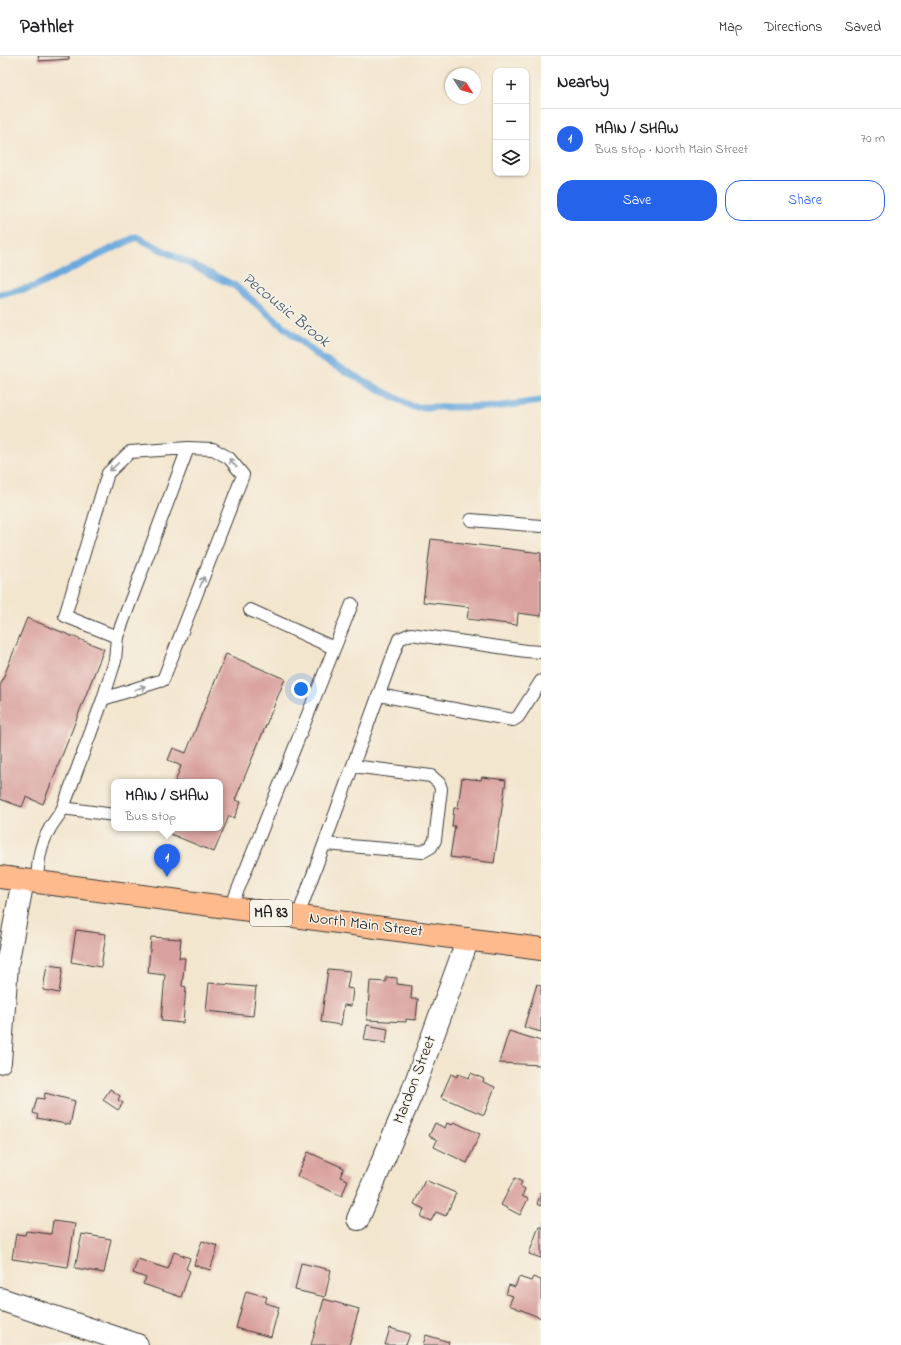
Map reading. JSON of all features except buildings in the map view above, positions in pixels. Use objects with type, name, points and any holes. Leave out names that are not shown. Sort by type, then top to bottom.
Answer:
[{"type":"main road","name":"North Main Street","points":[[0,877],[541,949]]},
{"type":"street","points":[[0,1062],[7,965],[30,881]]},
{"type":"street","name":"Mardon Street","points":[[358,1219],[413,1090],[468,939]]},
{"type":"street","points":[[0,1299],[137,1345]]},
{"type":"lane","points":[[30,881],[49,830],[60,814],[103,699],[114,662],[117,637],[188,448]]},
{"type":"lane","points":[[103,699],[163,680],[243,475],[229,458],[213,449],[188,448],[130,452],[108,473],[65,616],[117,637]]},
{"type":"lane","points":[[471,520],[541,526]]},
{"type":"lane","points":[[231,907],[352,604]]},
{"type":"lane","points":[[250,610],[334,648]]},
{"type":"lane","points":[[298,916],[399,639],[411,634],[541,652]]},
{"type":"lane","points":[[379,695],[513,720],[518,717],[541,681]]},
{"type":"lane","points":[[324,844],[422,852],[431,847],[435,840],[441,789],[439,783],[431,776],[353,766]]},
{"type":"lane","points":[[62,808],[111,815]]},
{"type":"waterway","name":"Pecousic Brook","points":[[0,294],[34,287],[136,237],[235,286],[322,359],[413,407],[494,407],[541,401]]},
{"type":"place","name":"MAIN / SHAW","points":[[167,877]]}]
